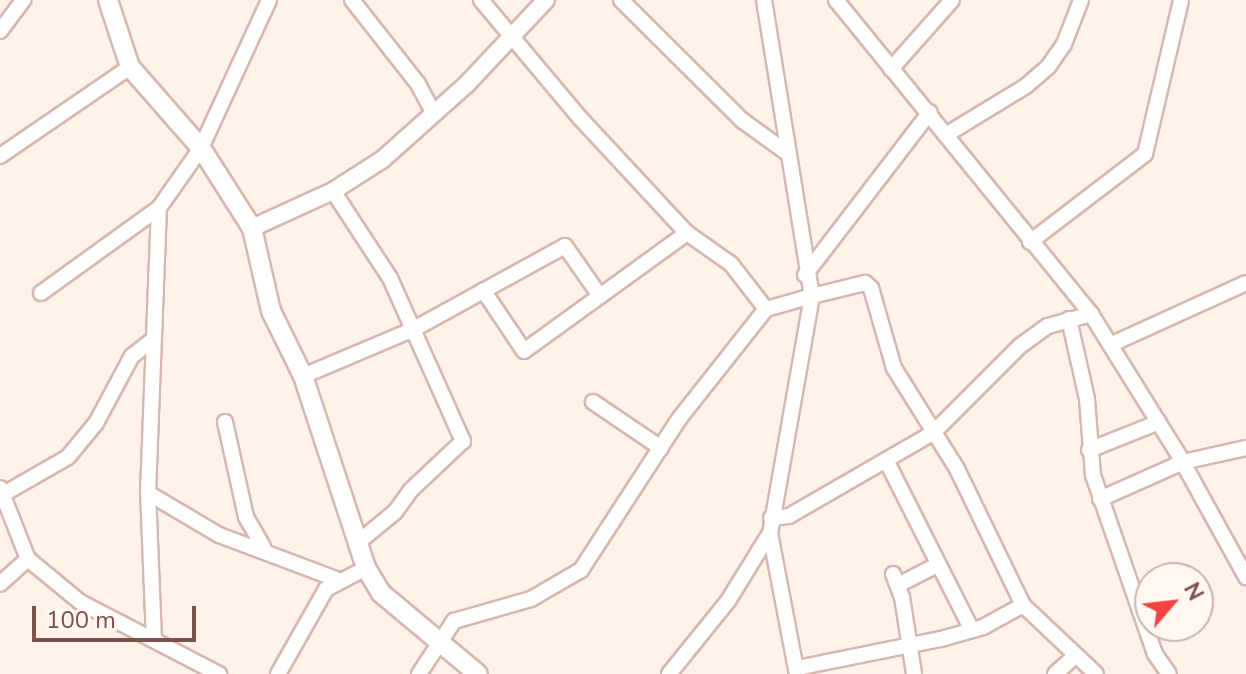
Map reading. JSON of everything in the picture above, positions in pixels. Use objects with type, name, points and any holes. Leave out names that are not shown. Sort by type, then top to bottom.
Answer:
[{"type":"main road","points":[[108,0],[130,67],[201,148],[252,228],[271,311],[303,376],[366,568],[381,593],[478,674]]},
{"type":"street","points":[[1,28],[23,0]]},
{"type":"street","points":[[41,293],[159,208],[201,148],[269,0]]},
{"type":"street","points":[[352,0],[418,84],[434,114]]},
{"type":"street","points":[[481,0],[515,36],[580,118],[687,233],[731,264],[766,309]]},
{"type":"street","points":[[252,228],[333,191],[383,159],[515,36],[546,0]]},
{"type":"street","points":[[621,0],[743,121],[786,152]]},
{"type":"street","points":[[669,674],[728,601],[771,525],[812,296],[805,275],[764,0]]},
{"type":"street","points":[[836,0],[891,69],[949,133],[1030,242],[1091,314],[1183,462],[1246,577]]},
{"type":"street","points":[[891,69],[952,0]]},
{"type":"street","points":[[949,133],[1048,67],[1064,44],[1081,0]]},
{"type":"street","points":[[1030,242],[1145,154],[1181,0]]},
{"type":"street","points":[[0,156],[130,67]]},
{"type":"street","points":[[805,275],[930,112]]},
{"type":"street","points":[[333,191],[390,278],[463,441],[411,490],[395,512],[356,544]]},
{"type":"street","points":[[154,640],[148,493],[159,208]]},
{"type":"street","points":[[483,290],[524,351],[687,233]]},
{"type":"street","points":[[303,376],[414,329],[565,246],[600,296]]},
{"type":"street","points":[[1112,344],[1246,283]]},
{"type":"street","points":[[419,674],[454,621],[531,599],[581,570],[661,448],[766,309],[869,285],[894,368],[957,469],[1023,605],[1074,657],[1096,674]]},
{"type":"street","points":[[771,525],[887,462],[933,433],[1020,346],[1048,326],[1091,314]]},
{"type":"street","points":[[1069,319],[1087,399],[1089,450],[1100,499],[1155,654],[1169,674]]},
{"type":"street","points":[[154,339],[132,356],[96,423],[68,457],[1,493],[28,559],[80,602],[219,674]]},
{"type":"street","points":[[593,402],[661,448]]},
{"type":"street","points":[[225,422],[246,517],[263,547]]},
{"type":"street","points":[[1089,450],[1159,422]]},
{"type":"street","points":[[1100,499],[1183,462],[1246,448]]},
{"type":"street","points":[[887,462],[972,630]]},
{"type":"street","points":[[148,493],[219,535],[263,547],[336,579]]},
{"type":"street","points":[[771,525],[797,671],[972,630],[1023,605]]},
{"type":"street","points":[[0,584],[28,559]]},
{"type":"street","points":[[914,674],[895,580],[937,565]]},
{"type":"street","points":[[278,674],[326,589],[336,579],[366,568]]},
{"type":"street","points":[[1055,674],[1074,657]]}]
